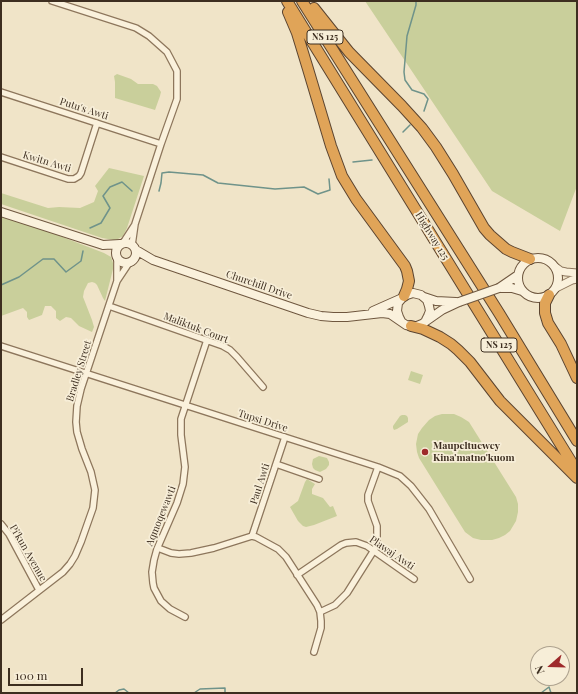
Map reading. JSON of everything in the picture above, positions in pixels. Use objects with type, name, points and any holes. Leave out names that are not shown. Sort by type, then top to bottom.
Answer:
[{"type":"highway","points":[[283,1],[297,33],[322,120],[342,176],[356,199],[405,266],[409,281],[407,289],[402,297]]},
{"type":"highway","name":"Highway 125","points":[[287,1],[577,471]]},
{"type":"highway","name":"Highway 125","points":[[302,1],[499,313],[577,440]]},
{"type":"highway","points":[[308,1],[349,52],[422,128],[436,147],[490,235],[506,249],[530,259]]},
{"type":"highway","points":[[549,296],[545,303],[545,313],[548,323],[561,344],[577,378]]},
{"type":"highway","points":[[407,324],[423,329],[440,337],[458,350],[470,362],[500,401],[577,478]]},
{"type":"main road","points":[[1,212],[103,245],[126,243],[134,247],[136,253],[131,261],[122,262],[103,245]]},
{"type":"main road","points":[[117,257],[117,250],[122,244]]},
{"type":"main road","name":"Churchill Drive","points":[[134,247],[153,260],[316,315],[337,317],[386,313],[407,324]]},
{"type":"main road","points":[[538,257],[545,258],[552,262],[557,268],[559,276],[558,284],[549,296],[544,298],[532,297],[522,291],[519,286],[518,275],[520,268],[524,262],[530,259],[538,257]]},
{"type":"main road","name":"Churchill Drive","points":[[131,261],[153,260]]},
{"type":"main road","points":[[459,302],[436,301],[417,293],[408,294],[402,297],[398,303],[397,311],[399,317],[407,324],[417,326],[442,310],[459,302],[498,288],[518,275]]},
{"type":"main road","points":[[498,288],[512,288],[522,291]]},
{"type":"main road","name":"Churchill Drive","points":[[361,315],[378,309],[402,297]]},
{"type":"main road","points":[[424,297],[427,300],[430,311],[426,320]]},
{"type":"street","points":[[52,1],[136,28],[149,36],[167,52],[177,71],[177,99],[135,224],[122,244]]},
{"type":"street","name":"Putu's Awti","points":[[1,92],[161,144]]},
{"type":"street","name":"Kwitn Awti","points":[[1,157],[68,179],[74,179],[81,173],[97,123]]},
{"type":"street","points":[[134,247],[135,224]]},
{"type":"street","name":"Bradley Street","points":[[117,257],[117,281]]},
{"type":"street","name":"Bradley Street","points":[[1,620],[57,578],[70,564],[78,550],[93,508],[94,490],[93,481],[79,440],[76,414],[86,373],[117,281],[131,261]]},
{"type":"street","points":[[557,268],[561,271],[577,273]]},
{"type":"street","points":[[556,288],[577,279]]},
{"type":"street","name":"Maliktuk Court","points":[[109,306],[223,346],[234,353],[263,387]]},
{"type":"street","name":"Aqmoqewawti","points":[[185,617],[172,611],[159,597],[154,588],[152,572],[158,548],[177,503],[183,484],[185,461],[181,425],[182,415],[207,340]]},
{"type":"street","name":"Tupsi Drive","points":[[1,346],[400,476],[411,486],[428,509],[470,579]]},
{"type":"street","name":"Paul Awti","points":[[252,536],[285,438]]},
{"type":"street","points":[[276,464],[319,479]]},
{"type":"street","points":[[320,612],[335,605],[344,596],[374,551],[378,531],[376,520],[368,501],[368,495],[378,468]]},
{"type":"street","name":"Pi'kun Avenue","points":[[1,524],[9,534],[39,590]]},
{"type":"street","points":[[158,548],[171,553],[192,553],[252,536],[280,551],[284,554],[320,612],[321,628],[314,652]]},
{"type":"street","name":"Plawaj Awti","points":[[297,574],[346,543],[358,542],[365,545],[414,579]]},
{"type":"green space","points":[[365,1],[577,1],[577,186],[560,231],[492,191]]},
{"type":"green space","points":[[117,74],[131,79],[138,84],[153,84],[157,86],[161,92],[155,110],[115,98],[114,76]]},
{"type":"green space","points":[[109,168],[144,176],[127,228],[123,236],[118,239],[114,240],[102,238],[1,204],[1,193],[48,208],[80,208],[94,202],[98,191],[95,186]]},
{"type":"green space","points":[[1,216],[52,233],[111,257],[113,269],[105,301],[95,283],[88,283],[84,291],[83,297],[94,327],[92,332],[79,326],[71,318],[66,317],[60,321],[56,318],[56,311],[51,306],[45,306],[42,315],[29,320],[27,317],[27,312],[23,308],[1,316]]},
{"type":"green space","points":[[411,371],[423,375],[420,384],[408,380]]},
{"type":"green space","points":[[442,414],[454,414],[469,422],[516,497],[518,512],[516,521],[510,531],[499,538],[492,540],[481,540],[473,538],[465,532],[419,458],[416,444],[418,434],[429,420]]},
{"type":"green space","points":[[402,415],[407,416],[408,422],[394,430],[393,426]]},
{"type":"green space","points":[[319,456],[327,458],[329,462],[326,469],[320,472],[313,468],[312,464],[313,459]]},
{"type":"green space","points":[[307,479],[315,484],[312,489],[312,494],[323,498],[330,507],[333,506],[337,516],[306,527],[298,521],[290,507],[298,501]]},
{"type":"waterway","points":[[416,1],[407,36],[404,72],[405,80],[412,90],[424,94],[428,99],[424,111]]},
{"type":"waterway","points":[[403,132],[410,125]]},
{"type":"waterway","points":[[353,162],[372,160]]},
{"type":"waterway","points":[[159,191],[162,173],[169,172],[203,175],[218,183],[275,189],[304,187],[318,194],[330,190],[329,179]]},
{"type":"waterway","points":[[90,228],[101,223],[110,208],[103,196],[110,187],[122,182],[132,191]]},
{"type":"waterway","points":[[1,285],[19,277],[43,259],[54,259],[66,272],[81,261],[83,251]]},
{"type":"waterway","points":[[541,693],[549,687],[551,693]]},
{"type":"waterway","points":[[194,693],[200,689],[225,688],[225,693]]},
{"type":"waterway","points":[[115,693],[124,689],[129,693]]},
{"type":"place","name":"Maupeltuewey Kina'matno'kuom","points":[[425,452]]}]
